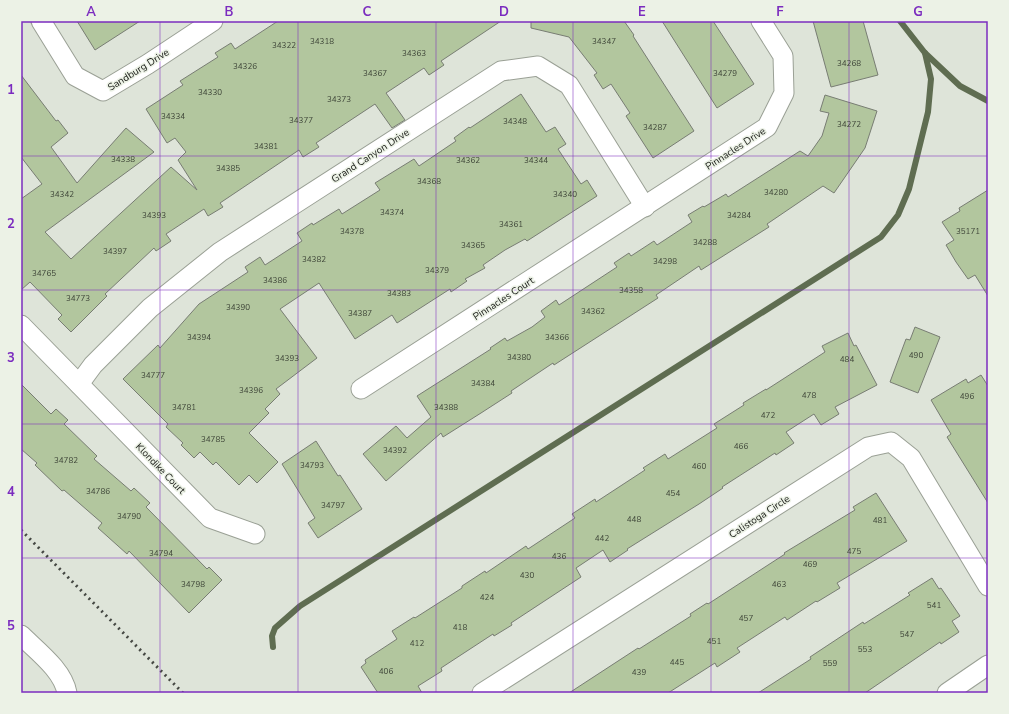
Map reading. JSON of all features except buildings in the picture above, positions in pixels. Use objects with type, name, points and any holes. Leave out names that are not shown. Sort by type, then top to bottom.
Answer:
[{"type":"street","name":"Sandburg Drive","points":[[41,21],[75,76],[103,90],[148,64],[213,21]]},
{"type":"street","name":"Pinnacles Drive","points":[[645,207],[767,127],[784,93],[783,56],[761,21]]},
{"type":"street","name":"Grand Canyon Drive","points":[[79,384],[93,365],[150,308],[220,252],[501,71],[538,66],[569,85],[645,207]]},
{"type":"street","name":"Pinnacles Court","points":[[361,389],[645,207]]},
{"type":"street","name":"Klondike Court","points":[[21,325],[210,518],[255,534]]},
{"type":"street","name":"Calistoga Circle","points":[[482,693],[868,447],[891,442],[911,458],[988,586]]},
{"type":"street","points":[[21,635],[55,669],[63,680],[67,693]]},
{"type":"street","points":[[947,693],[988,666]]},
{"type":"waterway","points":[[900,21],[925,53],[960,86],[988,101]]},
{"type":"waterway","points":[[273,647],[272,636],[275,628],[300,606],[881,237],[898,215],[909,189],[928,112],[931,79],[925,53]]},
{"type":"railway","points":[[21,530],[183,693]]}]
